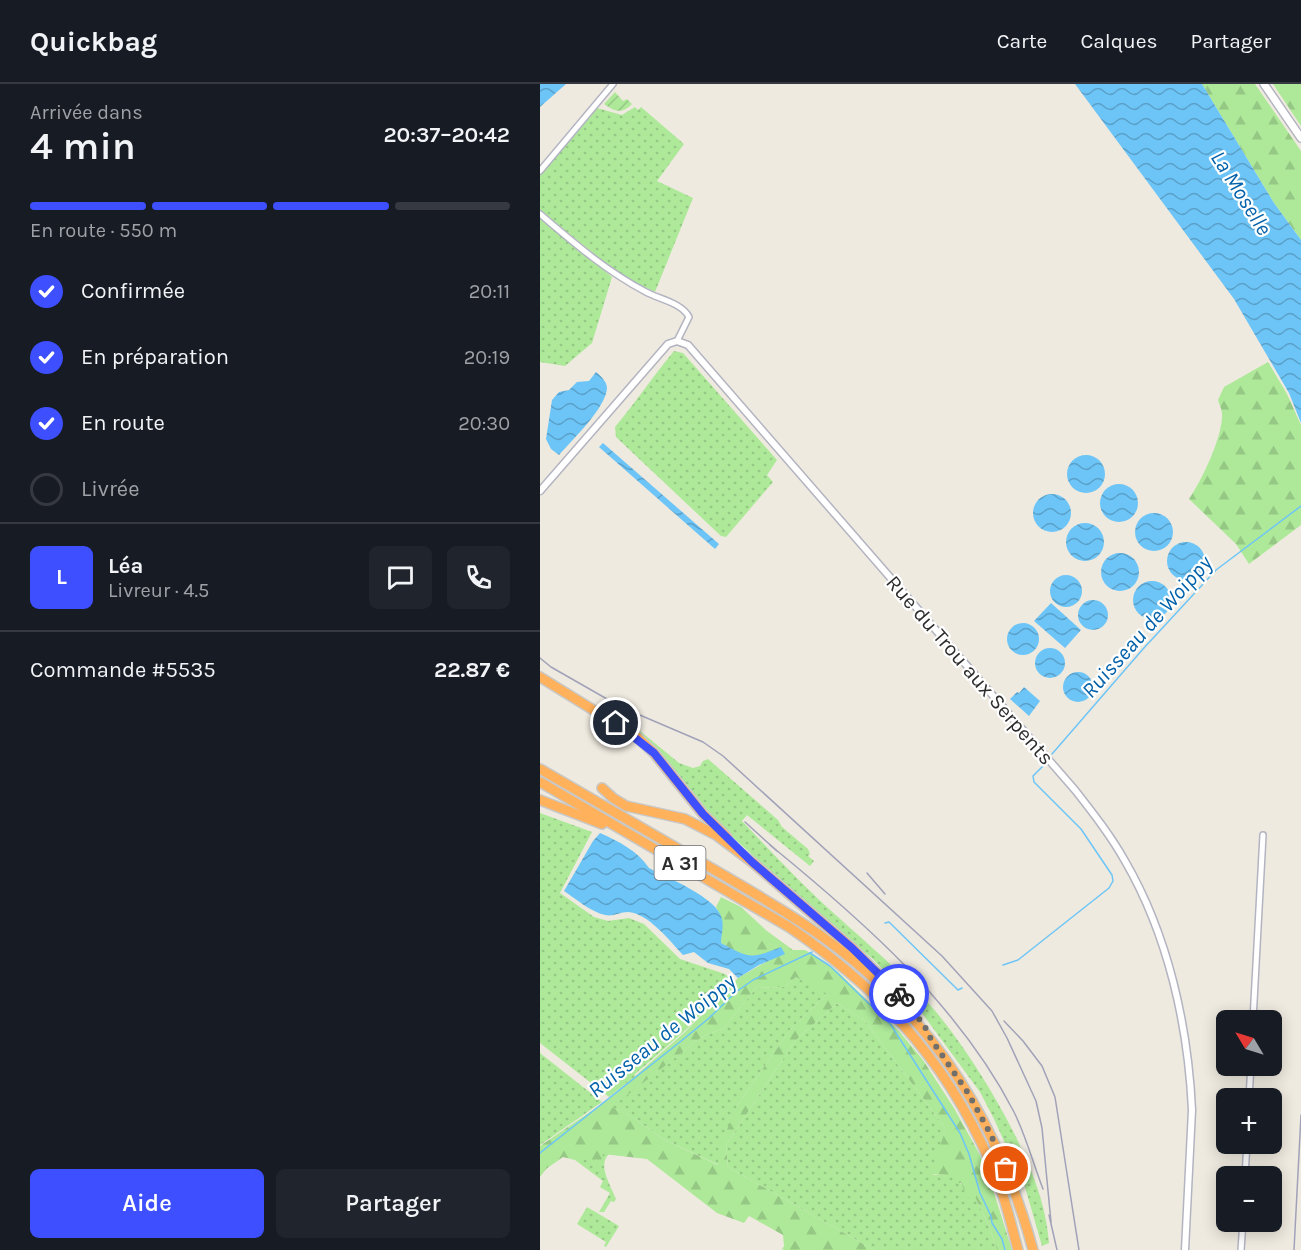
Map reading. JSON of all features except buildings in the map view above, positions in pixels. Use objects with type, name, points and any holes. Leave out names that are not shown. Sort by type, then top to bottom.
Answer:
[{"type":"highway","points":[[540,677],[637,737],[654,753],[703,814],[752,862],[852,948],[893,987],[924,1025],[931,1039]]},
{"type":"highway","name":"A 31","points":[[540,769],[812,929],[872,976],[931,1039],[968,1093],[991,1135],[1012,1182],[1033,1250]]},
{"type":"highway","name":"A 31","points":[[540,782],[764,912],[818,947],[852,974],[911,1032],[934,1061],[959,1100],[1000,1186],[1018,1250]]},
{"type":"highway","points":[[602,788],[626,806],[673,815],[697,824],[752,862]]},
{"type":"highway","points":[[540,800],[573,811],[612,829],[621,829]]},
{"type":"main road","points":[[1264,84],[1301,138]]},
{"type":"street","points":[[540,171],[614,84]]},
{"type":"street","points":[[540,214],[601,266],[646,292],[685,310],[689,317],[677,341],[668,344],[663,349],[540,491]]},
{"type":"street","name":"Rue du Trou aux Serpents","points":[[677,341],[693,348],[946,644],[1075,790],[1126,861],[1163,946],[1186,1044],[1192,1110],[1185,1250]]},
{"type":"street","points":[[1254,1010],[1263,835]]},
{"type":"street","points":[[1241,1250],[1242,1232]]},
{"type":"green space","points":[[1202,84],[1255,84],[1301,151],[1301,240],[1274,203]]},
{"type":"green space","points":[[1273,84],[1301,84],[1301,126]]},
{"type":"green space","points":[[615,92],[623,101],[627,99],[632,104],[618,111],[604,104]]},
{"type":"green space","points":[[635,107],[638,110],[641,107],[684,144],[657,181],[693,198],[655,292],[620,275],[540,210],[540,174],[597,108],[622,115]]},
{"type":"green space","points":[[540,217],[612,277],[592,343],[565,366],[540,362]]},
{"type":"green space","points":[[674,351],[683,353],[777,460],[767,475],[773,482],[726,537],[721,536],[616,437],[615,427]]},
{"type":"green space","points":[[1268,362],[1287,394],[1301,425],[1301,525],[1249,564],[1236,544],[1189,499],[1200,481],[1219,434],[1222,414],[1218,400],[1224,387]]},
{"type":"green space","points":[[601,705],[639,730],[679,763],[693,768],[700,766],[708,759],[808,849],[810,854],[808,856],[814,861],[810,866],[747,815],[742,821],[783,865],[907,980],[959,1042],[989,1087],[1021,1148],[1041,1201],[1049,1243],[1042,1246],[1025,1187],[980,1092],[916,1005],[873,959],[728,833],[671,765],[640,733],[600,707]]},
{"type":"green space","points":[[540,813],[592,832],[560,893],[594,917],[608,921],[629,918],[644,924],[680,959],[725,974],[733,981],[688,1028],[634,1075],[636,1076],[609,1097],[540,1043]]},
{"type":"green space","points":[[721,897],[741,907],[767,931],[793,950],[805,950],[824,961],[899,1031],[923,1060],[954,1108],[980,1155],[1012,1250],[997,1250],[989,1226],[975,1197],[968,1198],[961,1183],[956,1183],[950,1175],[930,1174],[946,1129],[865,1021],[837,1003],[795,1041],[726,1145],[728,1167],[874,1250],[784,1250],[782,1249],[783,1235],[749,1216],[744,1223],[717,1213],[647,1159],[603,1154],[602,1159],[594,1165],[590,1159],[575,1160],[563,1157],[546,1169],[540,1177],[540,1146],[609,1099],[685,1032],[738,978],[771,959],[766,953],[748,956],[721,943],[722,919],[716,907]],"holes":[[[796,977],[827,994],[790,1030],[738,1104],[719,1148],[718,1165],[663,1139],[631,1116],[612,1107],[702,1037],[724,1028],[756,988],[784,987]]]},
{"type":"green space","points":[[796,977],[828,993],[790,1030],[738,1104],[719,1165],[663,1139],[631,1116],[611,1107],[702,1037],[724,1028],[756,988],[784,987]]},
{"type":"green space","points":[[837,1003],[865,1021],[946,1129],[933,1175],[950,1174],[975,1197],[989,1226],[997,1250],[874,1250],[728,1167],[726,1145],[795,1041]]},
{"type":"green space","points":[[540,1053],[602,1102],[540,1145]]},
{"type":"green space","points":[[609,1154],[604,1164],[608,1182],[616,1199],[614,1202],[611,1201],[604,1212],[599,1212],[610,1193],[600,1187],[603,1181],[575,1160]]},
{"type":"green space","points":[[587,1207],[619,1226],[606,1247],[604,1246],[606,1242],[577,1224]]},
{"type":"water","points":[[540,84],[566,84],[540,107]]},
{"type":"water","name":"La Moselle","points":[[1075,84],[1202,84],[1274,203],[1301,240],[1301,423],[1289,393],[1234,299]]},
{"type":"water","points":[[596,372],[602,377],[607,388],[601,405],[559,455],[551,449],[546,439],[552,400],[559,392],[569,390],[577,382],[589,381]]},
{"type":"water","points":[[603,443],[719,544],[715,549],[599,447]]},
{"type":"water","points":[[1086,455],[1099,461],[1105,474],[1099,487],[1086,493],[1073,487],[1067,474],[1073,461]]},
{"type":"water","points":[[1119,484],[1132,490],[1138,503],[1132,516],[1119,522],[1106,516],[1100,503],[1106,490]]},
{"type":"water","points":[[1052,494],[1065,500],[1071,513],[1065,526],[1052,532],[1039,526],[1033,513],[1039,500]]},
{"type":"water","points":[[1154,513],[1167,519],[1173,532],[1167,545],[1154,551],[1141,545],[1135,532],[1141,519]]},
{"type":"water","points":[[1085,523],[1098,529],[1104,542],[1098,555],[1085,561],[1072,555],[1066,542],[1072,529]]},
{"type":"water","points":[[1186,542],[1199,548],[1205,561],[1199,574],[1186,580],[1173,574],[1167,561],[1173,548]]},
{"type":"water","points":[[1120,553],[1133,559],[1139,572],[1133,585],[1120,591],[1107,585],[1101,572],[1107,559]]},
{"type":"water","points":[[1066,575],[1077,580],[1082,591],[1077,602],[1066,607],[1055,602],[1050,591],[1055,580]]},
{"type":"water","points":[[1152,581],[1165,587],[1171,600],[1165,613],[1152,619],[1139,613],[1133,600],[1139,587]]},
{"type":"water","points":[[1093,600],[1104,604],[1108,615],[1104,626],[1093,630],[1082,626],[1078,615],[1082,604]]},
{"type":"water","points":[[1051,603],[1081,630],[1065,648],[1034,621]]},
{"type":"water","points":[[1023,623],[1034,628],[1039,639],[1034,650],[1023,655],[1012,650],[1007,639],[1012,628]]},
{"type":"water","points":[[1050,648],[1061,652],[1065,663],[1061,674],[1050,678],[1039,674],[1035,663],[1039,652]]},
{"type":"water","points":[[1078,672],[1089,676],[1093,687],[1089,698],[1078,702],[1067,698],[1063,687],[1067,676]]},
{"type":"water","points":[[1024,687],[1040,701],[1029,716],[1010,699]]},
{"type":"water","points":[[600,833],[621,843],[649,868],[691,889],[712,904],[722,919],[721,943],[751,956],[781,947],[785,954],[759,965],[738,978],[729,969],[708,963],[694,952],[683,955],[651,922],[643,917],[628,912],[605,915],[584,905],[564,891]]},
{"type":"waterway","name":"Ruisseau de Woippy","points":[[1052,754],[1143,649],[1216,570],[1301,506]]},
{"type":"waterway","name":"Ruisseau de Woippy","points":[[1003,965],[1018,960],[1109,888],[1113,881],[1112,875],[1081,829],[1034,782],[1033,776],[1043,766]]},
{"type":"waterway","name":"Ruisseau de Woippy","points":[[885,923],[889,922],[958,990],[962,988]]},
{"type":"waterway","points":[[812,952],[810,953],[830,966],[891,1025],[960,1133],[969,1154],[980,1193],[1005,1250]]},
{"type":"waterway","name":"Ruisseau de Woippy","points":[[540,1153],[680,1042],[736,992],[753,980],[810,953]]},
{"type":"railway","points":[[540,658],[551,667],[621,707],[703,742],[723,756],[942,956],[992,1011],[1036,1101],[1042,1128],[1051,1222]]},
{"type":"railway","points":[[745,822],[777,851]]},
{"type":"railway","points":[[770,845],[839,903],[906,966],[966,1036],[1014,1112],[1043,1189]]},
{"type":"railway","points":[[867,873],[885,894]]},
{"type":"railway","points":[[1004,1021],[1042,1066],[1055,1097],[1079,1250]]},
{"type":"railway","points":[[1294,1250],[1301,1115]]},
{"type":"railway","points":[[1049,1215],[1057,1250]]},
{"type":"way so far","points":[[899,994],[924,1025],[968,1093],[1006,1169]]},
{"type":"route","points":[[616,723],[637,737],[654,753],[703,814],[752,862],[852,948],[899,994]]}]
